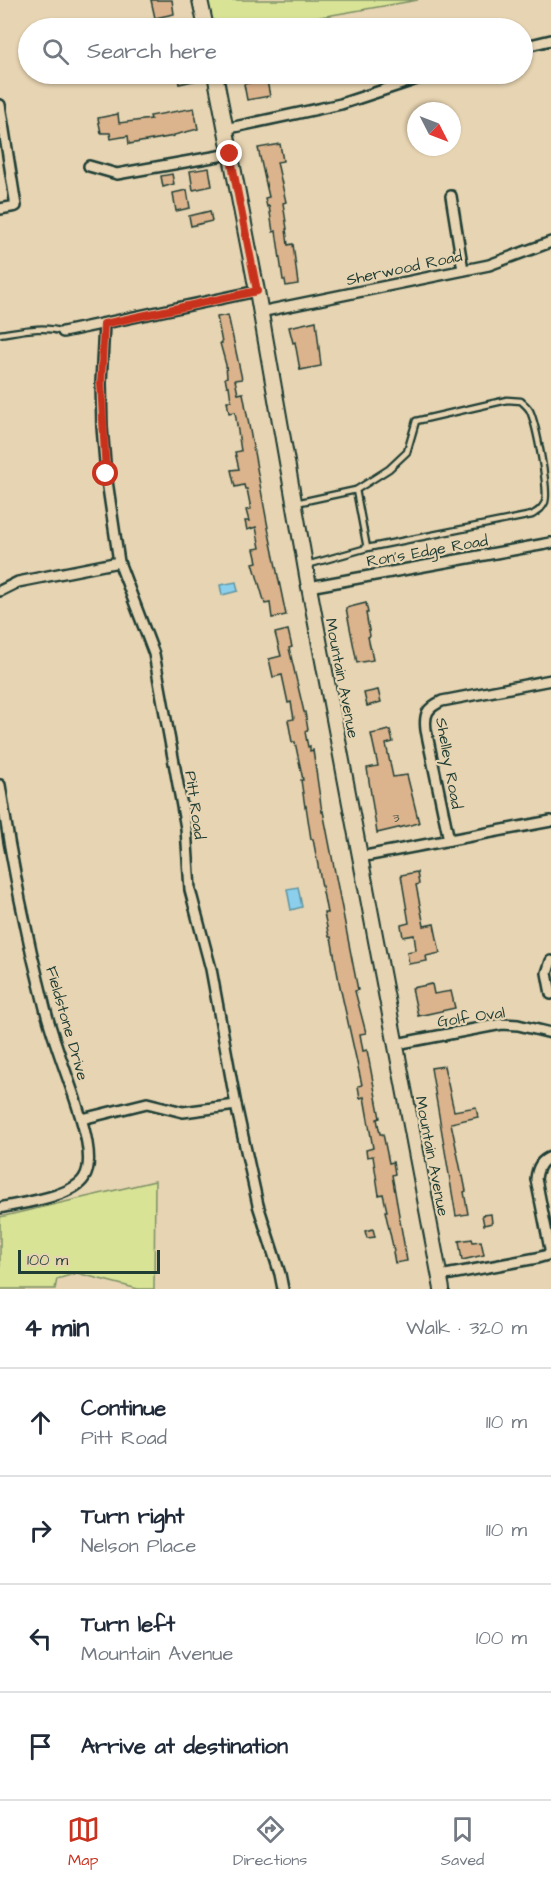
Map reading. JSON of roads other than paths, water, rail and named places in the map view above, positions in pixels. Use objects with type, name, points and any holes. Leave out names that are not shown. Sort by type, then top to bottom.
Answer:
[{"type":"street","points":[[200,0],[204,18]]},
{"type":"street","points":[[533,44],[551,40]]},
{"type":"street","name":"Mountain Avenue","points":[[216,84],[261,312],[305,566],[441,1282]]},
{"type":"street","points":[[225,129],[341,104],[402,84]]},
{"type":"street","points":[[0,105],[16,206],[0,209]]},
{"type":"street","points":[[89,166],[117,174],[230,154]]},
{"type":"street","points":[[451,196],[463,270]]},
{"type":"street","name":"Sherwood Road","points":[[261,312],[463,270],[510,258],[551,242]]},
{"type":"street","points":[[63,332],[257,291]]},
{"type":"street","name":"Pitt Road","points":[[104,324],[101,383],[102,427],[106,474],[119,562],[154,654],[186,828],[190,890],[211,969],[236,1105],[258,1205],[283,1289]]},
{"type":"street","name":"Ron's Edge Road","points":[[309,587],[551,543]]},
{"type":"street","points":[[0,591],[18,582],[119,562]]},
{"type":"street","name":"Shelley Road","points":[[449,840],[426,730],[424,717],[427,711],[442,702],[551,680]]},
{"type":"street","name":"Fieldstone Drive","points":[[0,785],[9,843],[45,1009],[82,1119],[89,1158],[84,1179],[66,1192],[0,1208]]},
{"type":"street","points":[[360,857],[551,821]]},
{"type":"street","points":[[551,962],[547,973],[551,994]]},
{"type":"street","name":"Golf Oval","points":[[396,1044],[502,1024],[518,1025],[551,1033]]},
{"type":"street","points":[[82,1119],[147,1103],[183,1112],[236,1105]]},
{"type":"street","points":[[441,1282],[551,1254],[536,1179],[541,1165],[551,1157]]},
{"type":"lane","points":[[0,334],[36,329],[53,329],[63,332]]},
{"type":"lane","points":[[294,503],[356,490],[389,469],[407,452],[416,421],[507,400],[521,401],[529,409],[546,487],[542,509],[532,515],[367,548],[305,566]]},
{"type":"lane","points":[[356,490],[367,548]]},
{"type":"water","points":[[236,582],[238,591],[222,595],[220,585]]},
{"type":"water","points":[[298,887],[302,907],[291,910],[287,889]]}]
